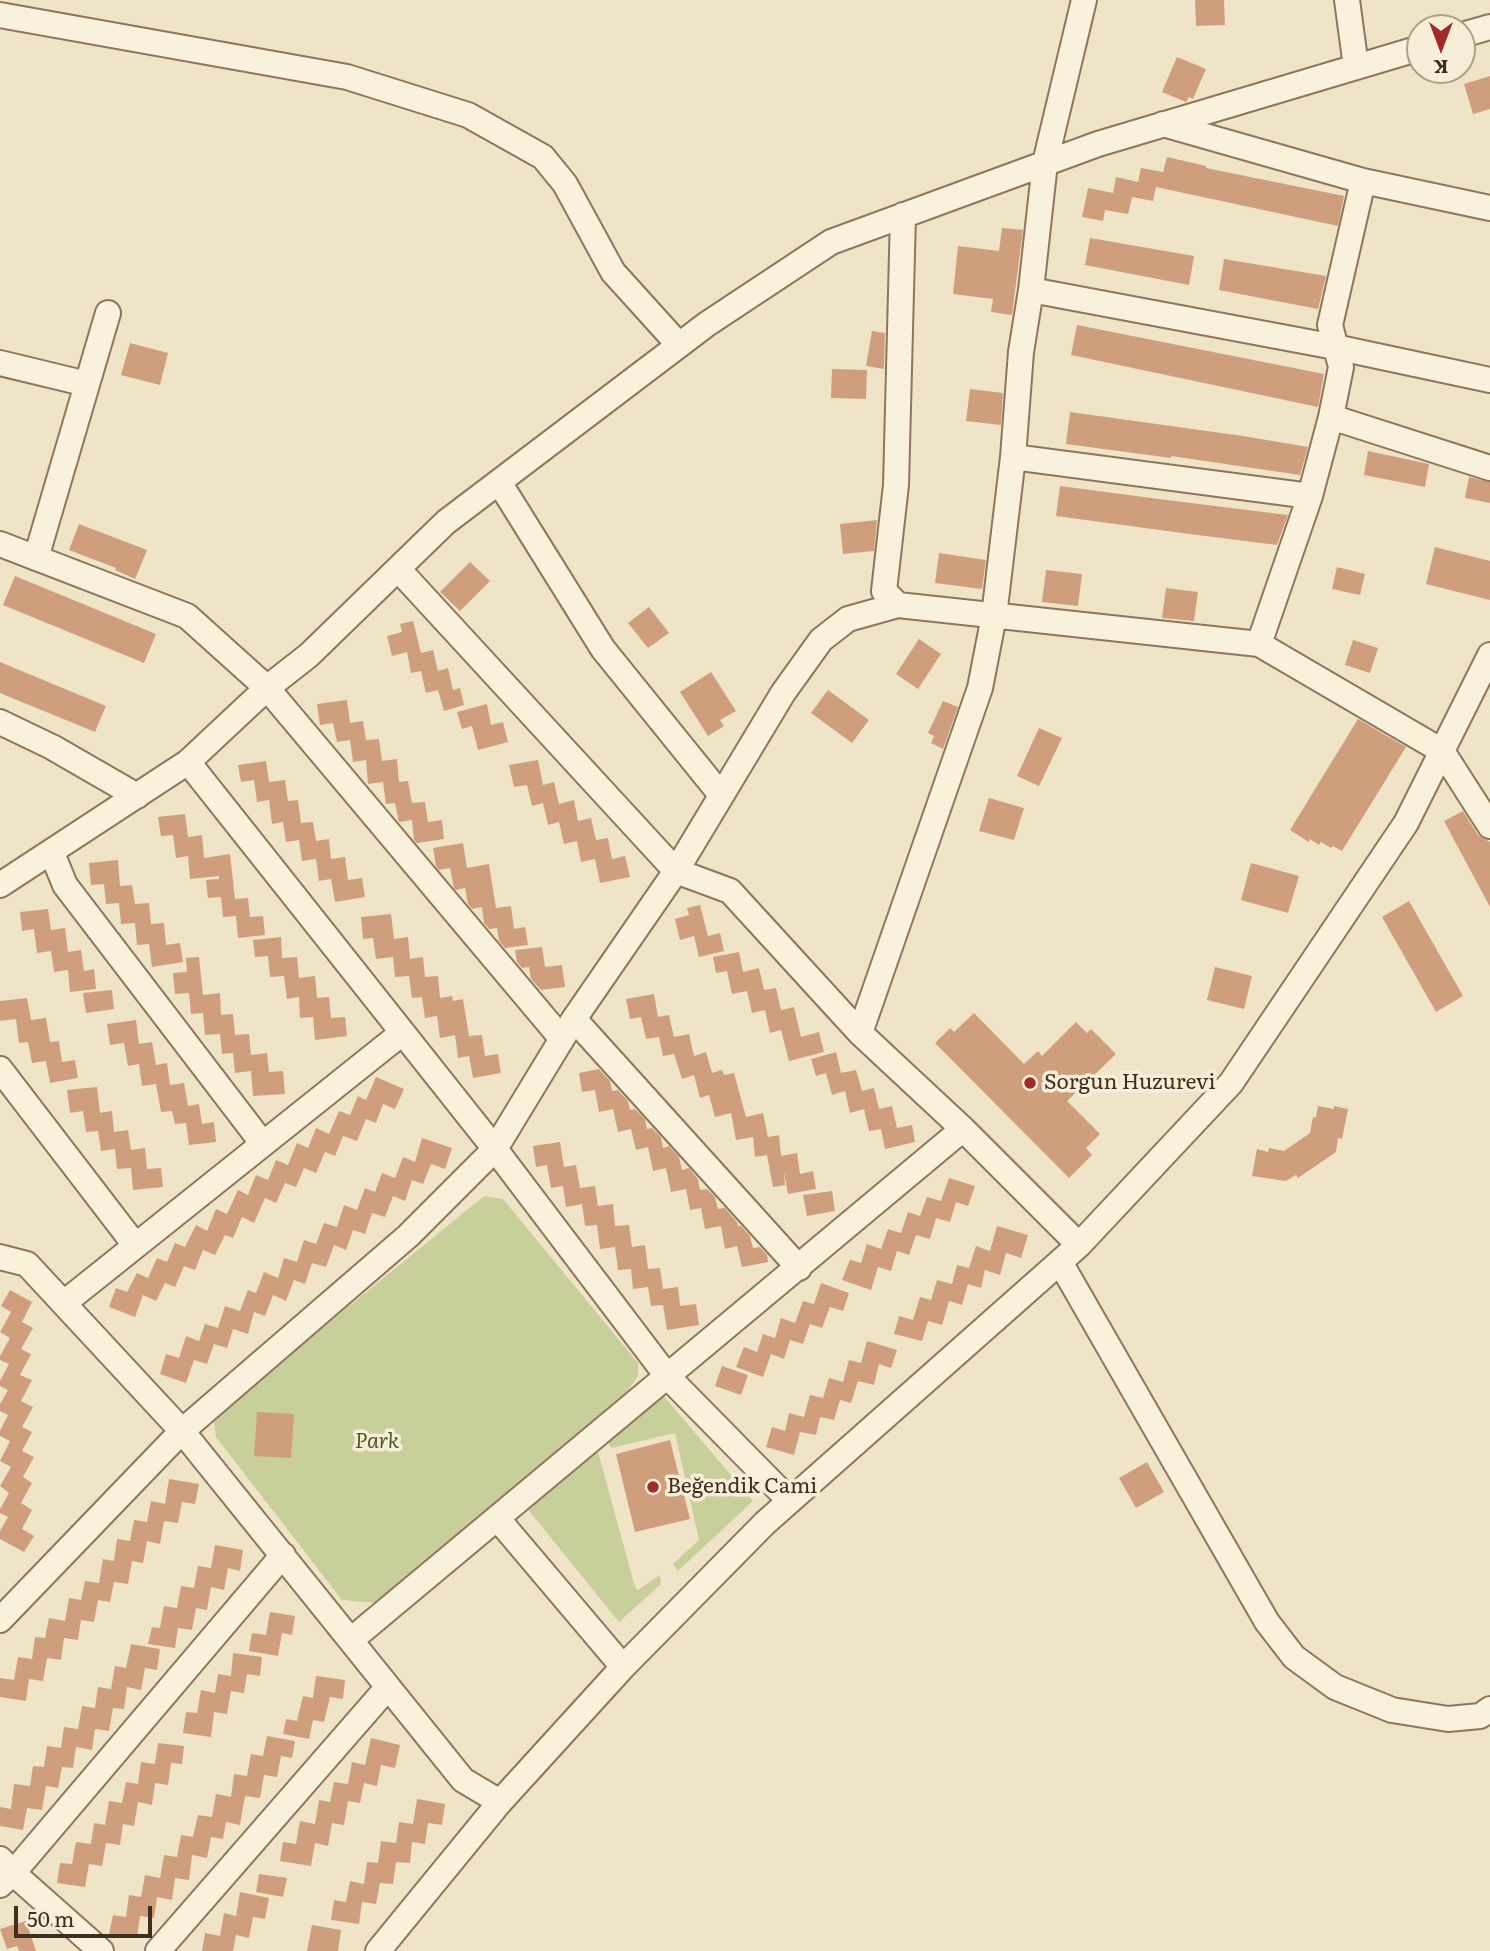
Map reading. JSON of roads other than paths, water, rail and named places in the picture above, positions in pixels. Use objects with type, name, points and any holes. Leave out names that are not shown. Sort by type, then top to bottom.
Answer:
[{"type":"street","points":[[860,1033],[980,688],[994,616],[1013,457],[1021,352],[1031,290],[1045,163],[1084,0]]},
{"type":"street","points":[[1348,0],[1356,66]]},
{"type":"street","points":[[0,15],[347,77],[468,115],[543,157],[565,184],[613,272],[679,345]]},
{"type":"street","points":[[0,885],[188,762],[267,688],[309,655],[446,522],[707,324],[831,242],[1098,144],[1406,52]]},
{"type":"street","points":[[1163,124],[1363,180],[1490,208]]},
{"type":"street","points":[[1259,644],[1310,496],[1331,417],[1341,367],[1329,325],[1363,180]]},
{"type":"street","points":[[898,605],[884,591],[896,485],[902,215]]},
{"type":"street","points":[[1031,290],[1335,347],[1490,380]]},
{"type":"street","points":[[36,558],[108,313]]},
{"type":"street","points":[[0,363],[87,384]]},
{"type":"street","points":[[1331,417],[1490,468]]},
{"type":"street","points":[[1013,457],[1310,496]]},
{"type":"street","points":[[499,482],[603,649],[721,795]]},
{"type":"street","points":[[0,544],[187,616],[267,688],[568,1029],[799,1268]]},
{"type":"street","points":[[398,569],[676,871],[730,891],[860,1033],[963,1129],[1079,1245]]},
{"type":"street","points":[[0,1620],[182,1431],[408,1236],[495,1149],[568,1029],[676,871],[783,692],[821,640],[848,619],[898,605],[1259,644],[1442,751],[1490,826]]},
{"type":"street","points":[[378,1951],[500,1802],[623,1667],[765,1523],[1079,1245],[1231,1083],[1406,823],[1490,655]]},
{"type":"street","points":[[0,723],[52,747],[136,796]]},
{"type":"street","points":[[188,762],[495,1149],[667,1376],[790,1502]]},
{"type":"street","points":[[52,853],[65,885],[263,1143]]},
{"type":"street","points":[[64,1303],[402,1033]]},
{"type":"street","points":[[0,1069],[135,1245]]},
{"type":"street","points":[[351,1640],[963,1129]]},
{"type":"street","points":[[0,1257],[27,1264],[182,1431],[463,1780],[500,1802]]},
{"type":"street","points":[[1060,1262],[1267,1622],[1294,1657],[1335,1687],[1392,1710],[1448,1719],[1480,1716],[1490,1709]]},
{"type":"street","points":[[497,1518],[623,1667]]},
{"type":"street","points":[[102,1951],[4,1872],[283,1555]]},
{"type":"street","points":[[158,1951],[388,1687]]},
{"type":"place","name":"Sorgun Huzurevi","points":[[1030,1083]]},
{"type":"place","name":"Beğendik Cami","points":[[653,1487]]},
{"type":"park label","name":"Park","points":[[377,1442]]}]
